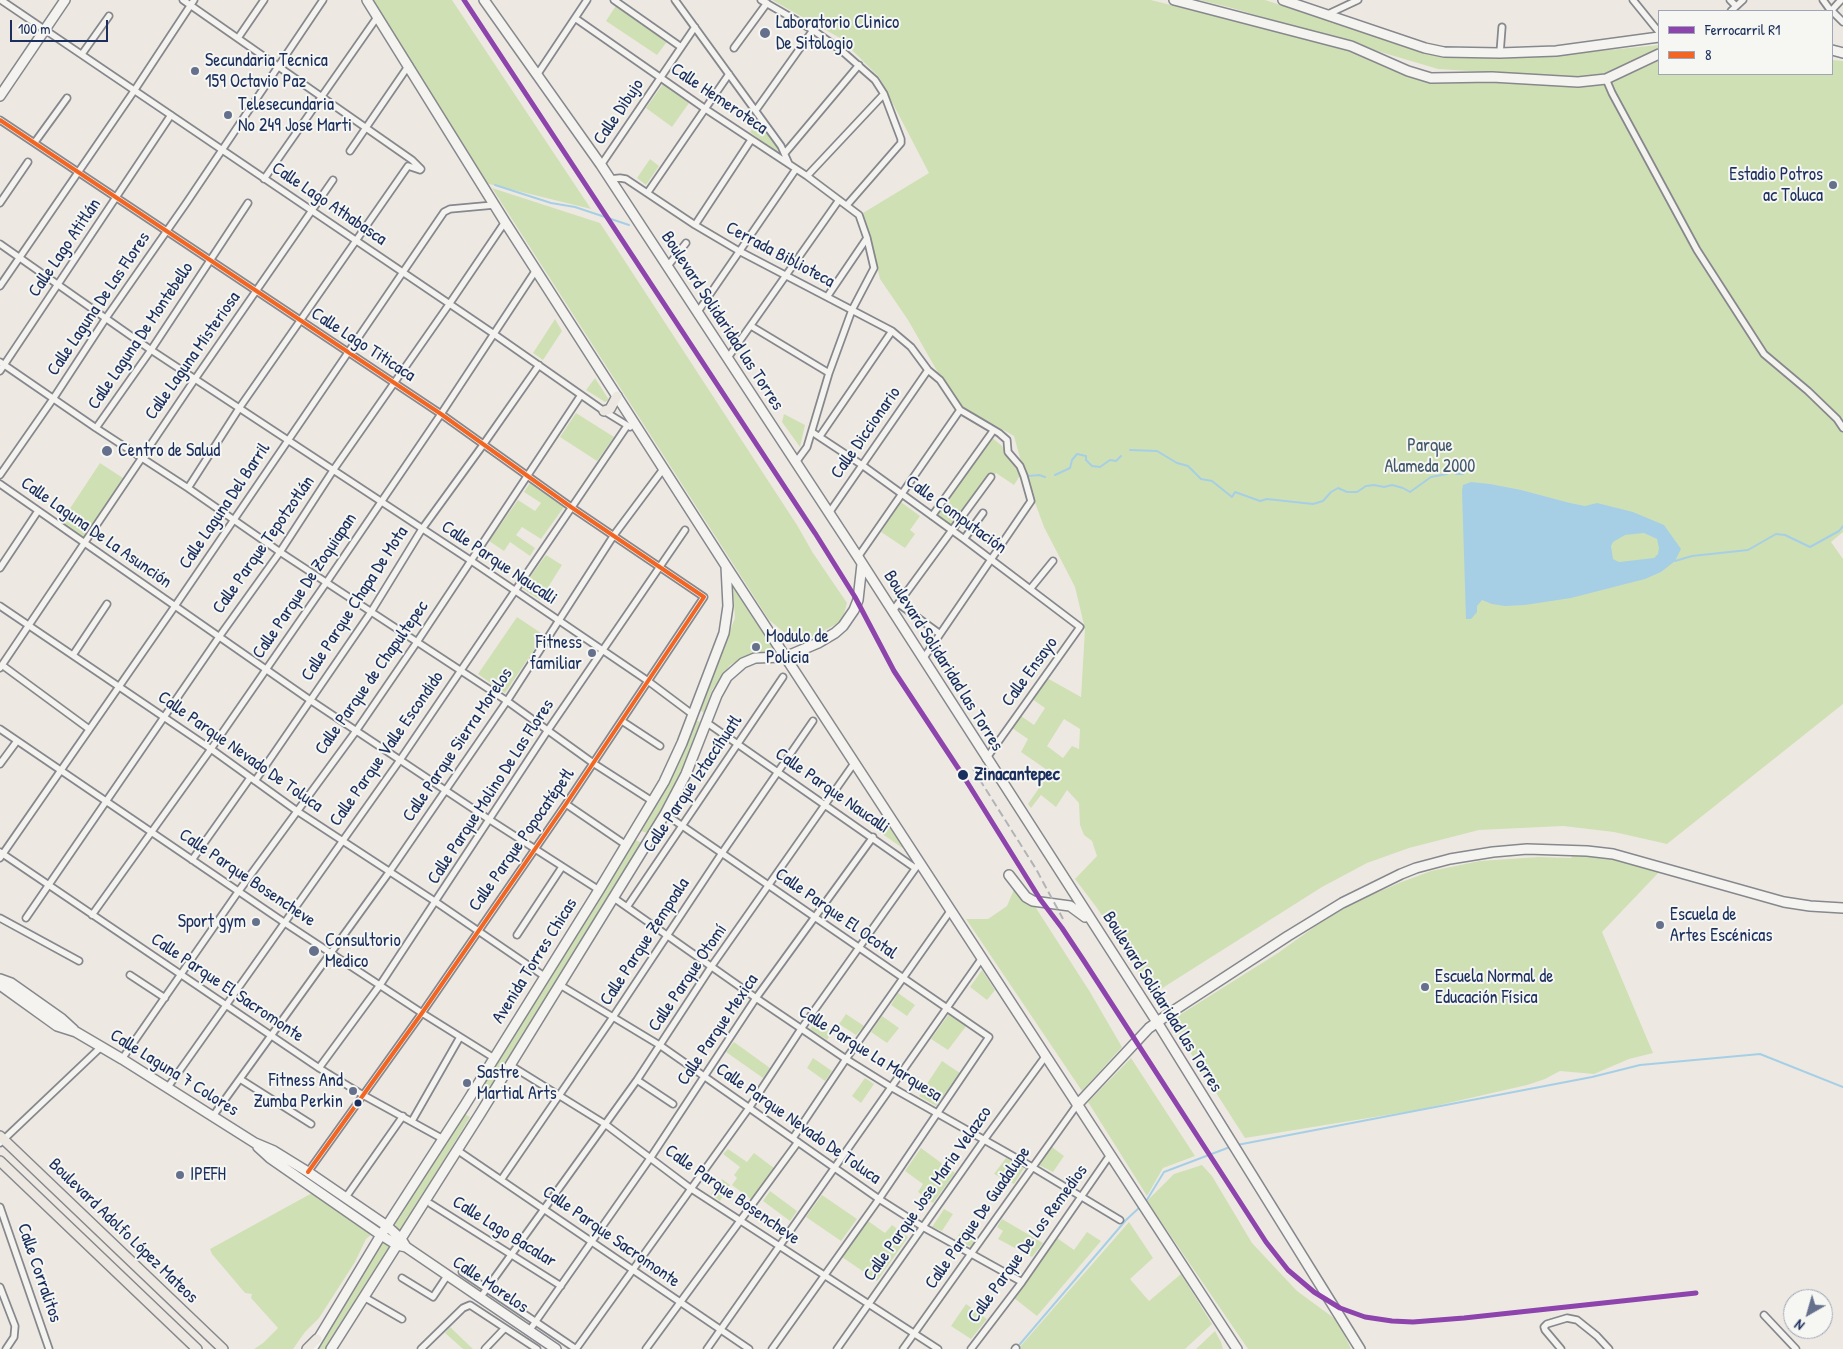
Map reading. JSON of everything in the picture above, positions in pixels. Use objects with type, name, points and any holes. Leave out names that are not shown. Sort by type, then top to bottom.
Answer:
[{"type":"main road","points":[[0,96],[65,0]]},
{"type":"main road","points":[[367,0],[494,205],[726,566],[855,762],[918,865],[952,910],[1045,1057],[1237,1349]]},
{"type":"main road","name":"Boulevard Solidaridad las Torres","points":[[484,0],[601,165],[796,462],[1092,924],[1157,1022],[1360,1349]]},
{"type":"main road","points":[[1174,0],[1351,46],[1424,77],[1501,77],[1566,82],[1606,79],[1658,54]]},
{"type":"main road","points":[[1283,0],[1426,48],[1464,53],[1556,51],[1658,37]]},
{"type":"main road","points":[[604,411],[610,408],[618,396]]},
{"type":"main road","points":[[786,657],[818,643],[843,626],[854,610],[858,600],[860,561]]},
{"type":"main road","name":"Avenida Torres Chicas","points":[[312,1349],[381,1235],[465,1105],[626,846],[670,770],[718,649],[727,620],[726,566]]},
{"type":"main road","name":"Avenida Torres Chicas","points":[[331,1349],[401,1244],[665,814],[686,774],[721,686],[735,668],[743,663],[756,658],[786,657]]},
{"type":"main road","points":[[692,714],[700,716],[706,722]]},
{"type":"main road","points":[[634,832],[642,840],[649,841]]},
{"type":"main road","points":[[1077,1105],[1149,1028],[1170,1013],[1326,912],[1374,886],[1416,868],[1450,859],[1493,852],[1558,849],[1613,854],[1784,902],[1843,908]]},
{"type":"main road","points":[[1009,875],[1029,899],[1041,903],[1070,906],[1092,924]]},
{"type":"main road","name":"Calle Laguna 7 Colores","points":[[0,979],[11,982],[62,1019],[76,1032],[213,1116],[254,1143],[270,1158],[381,1235],[401,1244]]},
{"type":"main road","name":"Calle Laguna 7 Colores","points":[[0,985],[57,1026],[76,1032]]},
{"type":"main road","points":[[1149,1012],[1159,1014],[1170,1013]]},
{"type":"main road","points":[[476,1087],[483,1095],[491,1096]]},
{"type":"main road","points":[[465,1105],[474,1105],[480,1114]]},
{"type":"main road","name":"Boulevard Adolfo López Mateos","points":[[1,1140],[223,1349]]},
{"type":"main road","name":"Calle Laguna 7 Colores","points":[[254,1143],[274,1151],[346,1197],[387,1226],[401,1244]]},
{"type":"main road","name":"Boulevard Adolfo López Mateos","points":[[0,1161],[197,1349]]},
{"type":"main road","name":"Calle Morelos","points":[[401,1244],[556,1349]]},
{"type":"main road","points":[[307,1349],[318,1339]]},
{"type":"street","name":"Calle Lago Athabasca","points":[[1,0],[450,304],[604,411],[627,426],[640,431]]},
{"type":"street","points":[[183,0],[192,3],[277,66],[412,160],[421,169],[408,166],[240,407],[188,488]]},
{"type":"street","points":[[238,38],[264,0]]},
{"type":"street","name":"Calle Laguna De Las Flores","points":[[0,475],[323,0]]},
{"type":"street","points":[[537,75],[587,0]]},
{"type":"street","points":[[614,0],[681,47]]},
{"type":"street","points":[[675,0],[756,110],[785,153],[789,164]]},
{"type":"street","points":[[1326,15],[1358,0]]},
{"type":"street","points":[[1632,0],[1658,31]]},
{"type":"street","points":[[1730,0],[1736,6]]},
{"type":"street","points":[[1732,10],[1743,0]]},
{"type":"street","points":[[1832,10],[1841,0]]},
{"type":"street","points":[[734,48],[764,2],[813,30],[860,65],[875,80],[884,94],[901,140],[900,145],[847,204],[859,215],[874,268],[852,310],[829,373],[807,447],[796,462]]},
{"type":"street","points":[[0,286],[192,3]]},
{"type":"street","points":[[1833,13],[1843,22]]},
{"type":"street","points":[[82,54],[110,16]]},
{"type":"street","points":[[264,179],[378,16]]},
{"type":"street","name":"Calle Hemeroteca","points":[[575,18],[847,204]]},
{"type":"street","name":"Calle Dibujo","points":[[601,165],[695,27]]},
{"type":"street","points":[[1500,53],[1502,27]]},
{"type":"street","points":[[756,110],[813,30]]},
{"type":"street","points":[[350,151],[409,65]]},
{"type":"street","points":[[785,153],[860,65]]},
{"type":"street","points":[[648,192],[728,74]]},
{"type":"street","points":[[1606,79],[1697,250],[1764,354],[1808,390],[1837,419],[1843,428]]},
{"type":"street","points":[[807,176],[884,94]]},
{"type":"street","points":[[35,142],[67,98]]},
{"type":"street","name":"Calle Lago Atitlán","points":[[0,371],[2,363],[58,285],[171,115]]},
{"type":"street","name":"Calle Lago Titicaca","points":[[0,120],[300,322],[441,414],[571,507],[704,596],[704,600]]},
{"type":"street","points":[[695,225],[751,140]]},
{"type":"street","points":[[0,203],[28,162]]},
{"type":"street","points":[[697,312],[796,169]]},
{"type":"street","name":"Cerrada Biblioteca","points":[[610,179],[623,178],[739,251],[892,331],[911,346],[928,370],[941,381],[960,410]]},
{"type":"street","name":"Calle Laguna Misteriosa","points":[[1,666],[30,626],[195,379],[333,180]]},
{"type":"street","points":[[727,359],[840,200]]},
{"type":"street","name":"Calle Laguna De Montebello","points":[[96,428],[151,350],[248,203]]},
{"type":"street","name":"Calle Laguna Del Barril","points":[[1,855],[175,606],[446,211],[469,206],[494,205]]},
{"type":"street","name":"Calle Parque Tepotzotlán","points":[[26,918],[219,637],[280,552],[334,469],[505,222]]},
{"type":"street","points":[[827,297],[867,238]]},
{"type":"street","name":"Calle Parque Naucalli","points":[[0,244],[151,350],[470,560],[648,681],[692,714]]},
{"type":"street","points":[[667,267],[686,244]]},
{"type":"street","name":"Calle Parque De Zoquiapan","points":[[92,914],[266,670],[441,414],[536,270]]},
{"type":"street","points":[[751,326],[829,373]]},
{"type":"street","points":[[820,436],[892,331]]},
{"type":"street","points":[[2,363],[280,552],[507,701],[593,763],[652,801]]},
{"type":"street","name":"Calle Parque Chapa De Mota","points":[[192,860],[310,700],[371,612],[422,529],[484,445],[539,365]]},
{"type":"street","name":"Calle Diccionario","points":[[829,513],[928,370]]},
{"type":"street","name":"Calle Parque de Chapultepec","points":[[122,1059],[238,892],[356,731],[581,395]]},
{"type":"street","points":[[860,561],[901,493],[960,410],[1005,438],[1008,452],[1020,466],[1031,499],[992,560],[923,659]]},
{"type":"street","name":"Calle Parque Valle Escondido","points":[[168,1087],[400,760],[627,426]]},
{"type":"street","points":[[932,516],[993,431]]},
{"type":"street","name":"Calle Computación","points":[[812,432],[901,493],[1080,626]]},
{"type":"street","name":"Calle Parque Sierra Morelos","points":[[213,1116],[390,871],[507,701],[614,535],[664,468]]},
{"type":"street","points":[[892,612],[990,477]]},
{"type":"street","name":"Calle Laguna De La Asunción","points":[[0,484],[175,606]]},
{"type":"street","points":[[0,568],[38,511]]},
{"type":"street","points":[[964,539],[983,513]]},
{"type":"street","name":"Calle Parque Molino De Las Flores","points":[[318,1068],[380,985],[548,730],[661,568],[685,530]]},
{"type":"street","points":[[1031,588],[1053,561]]},
{"type":"street","name":"Calle Parque Popocatépetl","points":[[308,1172],[422,1013],[704,600]]},
{"type":"street","points":[[73,655],[107,604]]},
{"type":"street","points":[[899,604],[940,634]]},
{"type":"street","name":"Calle Parque Nevado De Toluca","points":[[0,606],[119,686],[297,811],[390,871],[544,976]]},
{"type":"street","points":[[175,606],[356,731],[598,890]]},
{"type":"street","name":"Calle Ensayo","points":[[986,759],[1080,626]]},
{"type":"street","points":[[1,666],[89,729]]},
{"type":"street","name":"Calle Parque Iztaccíhuatl","points":[[627,908],[783,676]]},
{"type":"street","points":[[622,721],[660,746]]},
{"type":"street","name":"Calle Parque Zempoala","points":[[501,1180],[614,1017],[667,935],[812,721]]},
{"type":"street","name":"Calle Parque Naucalli","points":[[706,722],[873,837],[918,865]]},
{"type":"street","name":"Calle Parque Bosencheve","points":[[0,729],[238,892],[494,1058]]},
{"type":"street","points":[[0,764],[17,740]]},
{"type":"street","name":"Calle Parque Otomí","points":[[480,1298],[661,1046],[711,967],[855,762]]},
{"type":"street","points":[[566,804],[626,846]]},
{"type":"street","name":"Calle Parque El Ocotal","points":[[665,814],[988,1037],[936,1114]]},
{"type":"street","name":"Calle Parque Mexica","points":[[529,1331],[651,1157],[756,998],[873,837]]},
{"type":"street","name":"Calle Parque El Sacromonte","points":[[1,855],[182,974],[318,1068],[443,1139]]},
{"type":"street","points":[[462,1272],[576,1349],[749,1108],[801,1029],[918,865]]},
{"type":"street","points":[[517,935],[562,867]]},
{"type":"street","name":"Calle Parque La Marquesa","points":[[614,898],[801,1029],[891,1088],[1032,1167],[1120,1220]]},
{"type":"street","points":[[646,1349],[741,1221],[846,1059],[952,910]]},
{"type":"street","points":[[0,918],[79,961]]},
{"type":"street","points":[[707,1349],[982,958]]},
{"type":"street","points":[[130,975],[165,998]]},
{"type":"street","name":"Calle Parque Nevado De Toluca","points":[[560,985],[661,1046],[879,1199],[923,1227],[1022,1282]]},
{"type":"street","points":[[412,1121],[460,1037]]},
{"type":"street","points":[[1,1140],[101,1047]]},
{"type":"street","name":"Calle Parque Jose Maria Velazco","points":[[837,1349],[984,1140],[1045,1057]]},
{"type":"street","name":"Calle Parque Bosencheve","points":[[510,1065],[605,1124],[690,1188],[778,1247],[938,1349]]},
{"type":"street","points":[[240,1079],[310,1124]]},
{"type":"street","points":[[637,1080],[673,1104]]},
{"type":"street","name":"Calle Parque De Guadalupe","points":[[903,1349],[1077,1105]]},
{"type":"street","points":[[772,1349],[879,1199],[936,1114]]},
{"type":"street","points":[[346,1197],[403,1116]]},
{"type":"street","name":"Calle Parque Sacromonte","points":[[457,1150],[749,1349]]},
{"type":"street","name":"Calle Parque De Los Remedios","points":[[971,1349],[1022,1282],[1110,1155]]},
{"type":"street","name":"Calle Lago Bacalar","points":[[431,1204],[561,1286]]},
{"type":"street","name":"Calle Corralitos","points":[[0,1207],[49,1349]]},
{"type":"street","points":[[402,1278],[433,1298],[447,1276]]},
{"type":"street","points":[[0,1287],[14,1321],[14,1336],[6,1349]]},
{"type":"street","points":[[364,1297],[402,1319]]},
{"type":"street","points":[[421,1349],[468,1305],[474,1306],[537,1349]]},
{"type":"street","points":[[1764,1316],[1796,1349]]},
{"type":"street","points":[[1561,1349],[1544,1327],[1563,1318],[1577,1320],[1597,1336],[1609,1349]]},
{"type":"street","points":[[485,1349],[505,1328]]},
{"type":"green space","points":[[373,0],[452,0],[591,209],[485,183]]},
{"type":"green space","name":"Parque Alameda 2000","points":[[772,0],[1151,0],[1342,48],[1423,80],[1510,79],[1572,86],[1615,80],[1658,61],[1658,75],[1833,75],[1833,60],[1843,61],[1843,532],[1831,542],[1843,559],[1843,704],[1667,844],[1614,832],[1563,826],[1479,830],[1409,848],[1367,863],[1322,887],[1153,994],[1097,908],[1075,879],[1097,856],[1092,841],[1084,835],[1080,825],[1079,803],[1067,790],[1056,807],[1041,795],[1031,808],[1028,804],[1050,772],[1021,752],[1028,739],[1012,728],[1021,716],[1034,725],[1045,708],[1032,699],[1047,678],[1081,697],[1085,629],[1075,587],[1044,527],[1024,473],[1014,436],[986,420],[959,412],[908,320],[880,279],[863,213],[929,173],[879,77],[840,38]],"holes":[[[1064,719],[1080,729],[1079,749],[1072,746],[1063,758],[1047,746]]]},
{"type":"green space","points":[[1199,0],[1265,0],[1444,58],[1589,52],[1658,45],[1658,51],[1634,63],[1597,76],[1561,77],[1438,69]]},
{"type":"green space","points":[[617,4],[669,39],[657,55],[606,21]]},
{"type":"green space","points":[[663,84],[689,103],[672,127],[646,108]]},
{"type":"green space","points":[[759,119],[781,146],[776,152],[750,132]]},
{"type":"green space","points":[[650,159],[659,166],[646,185],[637,178]]},
{"type":"green space","points":[[492,188],[600,223],[847,603],[842,621],[812,637],[786,634],[769,620]]},
{"type":"green space","points":[[555,319],[562,331],[543,360],[533,353]]},
{"type":"green space","points":[[595,378],[609,400],[605,402],[586,390]]},
{"type":"green space","points":[[576,413],[614,437],[597,461],[560,437]]},
{"type":"green space","points":[[784,414],[805,425],[800,447],[782,422]]},
{"type":"green space","points":[[991,437],[1014,459],[1021,474],[1014,485],[996,473],[993,476],[990,475],[952,526],[936,515]]},
{"type":"green space","points":[[100,463],[126,480],[98,523],[83,538],[61,522]]},
{"type":"green space","points":[[530,483],[564,507],[541,539],[522,527],[516,535],[535,548],[530,556],[510,542],[504,551],[489,541],[518,500],[535,511],[541,503],[524,492]]},
{"type":"green space","points":[[901,502],[920,516],[910,530],[915,534],[905,548],[881,532]]},
{"type":"green space","points":[[546,555],[562,565],[540,600],[522,588]]},
{"type":"green space","points":[[733,587],[776,653],[749,655],[730,665],[712,690],[704,713],[699,709],[735,618]]},
{"type":"green space","points":[[517,617],[544,635],[505,693],[478,674]]},
{"type":"green space","points":[[694,719],[700,722],[683,772],[648,833],[640,831],[674,769]]},
{"type":"green space","points":[[882,814],[904,849],[872,827]]},
{"type":"green space","points":[[634,839],[642,843],[488,1092],[481,1088],[512,1040],[552,971]]},
{"type":"green space","name":"Escuela Normal de Educación Física","points":[[1574,853],[1614,857],[1661,870],[1602,932],[1653,1053],[1629,1059],[1594,1074],[1560,1071],[1545,1079],[1527,1085],[1418,1110],[1245,1138],[1170,1021],[1278,953],[1317,925],[1351,904],[1399,883],[1431,871],[1480,861],[1538,857],[1571,858]]},
{"type":"green space","points":[[1018,880],[1090,992],[1122,1047],[1082,1091],[966,919],[988,919],[1007,906]]},
{"type":"green space","points":[[982,970],[995,990],[987,1000],[970,987]]},
{"type":"green space","points":[[898,993],[915,1005],[907,1016],[891,1005]]},
{"type":"green space","points":[[846,1014],[864,1026],[856,1035],[839,1024]]},
{"type":"green space","points":[[949,1014],[967,1025],[948,1050],[931,1039]]},
{"type":"green space","points":[[882,1016],[899,1028],[887,1043],[871,1032]]},
{"type":"green space","points":[[816,1020],[832,1032],[827,1040],[810,1029]]},
{"type":"green space","points":[[734,1042],[770,1068],[763,1078],[726,1052]]},
{"type":"green space","points":[[813,1058],[832,1071],[825,1081],[807,1068]]},
{"type":"green space","points":[[1131,1058],[1195,1156],[1163,1168],[1147,1196],[1088,1102]]},
{"type":"green space","points":[[942,1061],[960,1073],[936,1106],[919,1096]]},
{"type":"green space","points":[[865,1078],[874,1084],[861,1103],[852,1096]]},
{"type":"green space","points":[[463,1113],[470,1117],[400,1232],[395,1224]]},
{"type":"green space","points":[[1052,1147],[1064,1156],[1053,1172],[1039,1165]]},
{"type":"green space","points":[[921,1148],[955,1173],[933,1203],[918,1192],[923,1184],[905,1171]]},
{"type":"green space","points":[[728,1149],[747,1162],[754,1153],[774,1168],[751,1199],[732,1185],[737,1178],[734,1175],[740,1167],[723,1154]]},
{"type":"green space","points":[[1006,1158],[1024,1168],[1014,1184],[994,1174]]},
{"type":"green space","points":[[1202,1165],[1212,1176],[1252,1243],[1297,1291],[1338,1321],[1351,1349],[1248,1349],[1147,1201],[1174,1174]]},
{"type":"green space","points":[[722,1179],[730,1185],[720,1201],[711,1194]]},
{"type":"green space","points":[[770,1191],[797,1211],[790,1221],[763,1201]]},
{"type":"green space","points":[[314,1192],[372,1234],[366,1239],[355,1262],[319,1318],[305,1332],[293,1349],[254,1349],[278,1328],[251,1298],[252,1294],[245,1293],[212,1254],[210,1249]]},
{"type":"green space","points":[[822,1195],[857,1219],[841,1241],[806,1217]]},
{"type":"green space","points":[[944,1209],[953,1214],[942,1231],[932,1227]]},
{"type":"green space","points":[[1002,1219],[1043,1243],[1032,1257],[998,1239],[1003,1231],[997,1227]]},
{"type":"green space","points":[[868,1221],[885,1233],[892,1225],[908,1237],[877,1281],[842,1257]]},
{"type":"green space","points":[[1129,1222],[1153,1258],[1130,1279],[1149,1301],[1181,1274],[1212,1324],[1185,1349],[1018,1349]]},
{"type":"green space","points":[[962,1230],[977,1239],[971,1247],[956,1239]]},
{"type":"green space","points":[[1087,1232],[1101,1241],[1037,1316],[1014,1298],[1057,1238],[1074,1250]]},
{"type":"green space","points":[[384,1239],[394,1243],[325,1349],[316,1349]]},
{"type":"green space","points":[[966,1304],[987,1319],[971,1339],[951,1326]]},
{"type":"green space","points":[[450,1327],[473,1349],[463,1349],[445,1333]]},
{"type":"green space","points":[[1215,1331],[1223,1349],[1196,1349]]},
{"type":"water","points":[[1471,482],[1490,484],[1585,506],[1597,503],[1633,512],[1664,525],[1681,549],[1675,561],[1661,572],[1645,579],[1571,598],[1525,605],[1505,606],[1482,600],[1477,606],[1477,612],[1471,619],[1466,619],[1463,485]],"holes":[[[1644,533],[1657,539],[1659,548],[1658,554],[1654,558],[1619,562],[1613,559],[1611,546],[1613,542],[1625,535]]]},
{"type":"waterway","points":[[495,185],[551,203],[575,207],[629,225]]},
{"type":"waterway","points":[[1130,450],[1157,451],[1177,463],[1188,466],[1201,479],[1212,481],[1232,497],[1235,492],[1260,501],[1267,499],[1313,504],[1323,501],[1331,492],[1338,488],[1347,492],[1357,492],[1366,486],[1374,485],[1384,487],[1392,485],[1410,492],[1431,477],[1447,474]]},
{"type":"waterway","points":[[1055,475],[1070,468],[1072,460],[1077,454],[1086,456],[1086,460],[1092,466],[1100,467],[1110,460],[1116,461],[1121,456]]},
{"type":"waterway","points":[[1024,472],[1029,476],[1039,475],[1045,477]]},
{"type":"waterway","points":[[1456,474],[1463,474]]},
{"type":"waterway","points":[[1675,561],[1692,556],[1748,550],[1776,534],[1785,535],[1810,547],[1839,531],[1843,526]]},
{"type":"waterway","points":[[1237,1145],[1592,1077],[1640,1065],[1760,1054],[1843,1087]]},
{"type":"waterway","points":[[1145,1203],[1164,1172],[1230,1147]]},
{"type":"waterway","points":[[1020,1344],[1126,1220],[1141,1206]]},
{"type":"railway","points":[[973,769],[1036,869],[1063,919]]},
{"type":"railway","points":[[962,774],[1040,899],[1084,961],[1266,1242],[1288,1270],[1314,1292],[1331,1303],[1356,1314],[1402,1322],[1504,1314],[1696,1293]]},
{"type":"rail line","name":"R1","points":[[464,0],[815,533],[855,597],[894,671],[962,774],[1040,899],[1084,961],[1266,1242],[1288,1270],[1314,1292],[1340,1308],[1365,1317],[1392,1321],[1413,1322],[1464,1318],[1696,1293]]},
{"type":"transit line","name":"8","points":[[0,120],[441,414],[571,507],[704,597],[566,804],[422,1013],[308,1172]]},
{"type":"place","name":"Laboratorio Clinico De Sitologio","points":[[765,33]]},
{"type":"place","name":"Secundaria Tecnica 159 Octavio Paz","points":[[195,71]]},
{"type":"place","name":"Telesecundaria No 249 Jose Marti","points":[[228,115]]},
{"type":"place","name":"Estadio Potros ac Toluca","points":[[1833,185]]},
{"type":"place","name":"Centro de Salud","points":[[107,451]]},
{"type":"place","name":"Modulo de Policia","points":[[756,647]]},
{"type":"place","name":"Fitness familiar","points":[[592,653]]},
{"type":"place","name":"Zinacantepec","points":[[963,775]]},
{"type":"place","name":"Sport gym","points":[[256,922]]},
{"type":"place","name":"Escuela de Artes Escénicas","points":[[1660,925]]},
{"type":"place","name":"Consultorio Medico","points":[[314,951]]},
{"type":"place","name":"Escuela Normal de Educación Física","points":[[1425,987]]},
{"type":"place","name":"Sastre Martial Arts","points":[[467,1083]]},
{"type":"place","name":"Fitness And Zumba Perkin","points":[[353,1091]]},
{"type":"place","name":"IPEFH","points":[[180,1175]]}]
